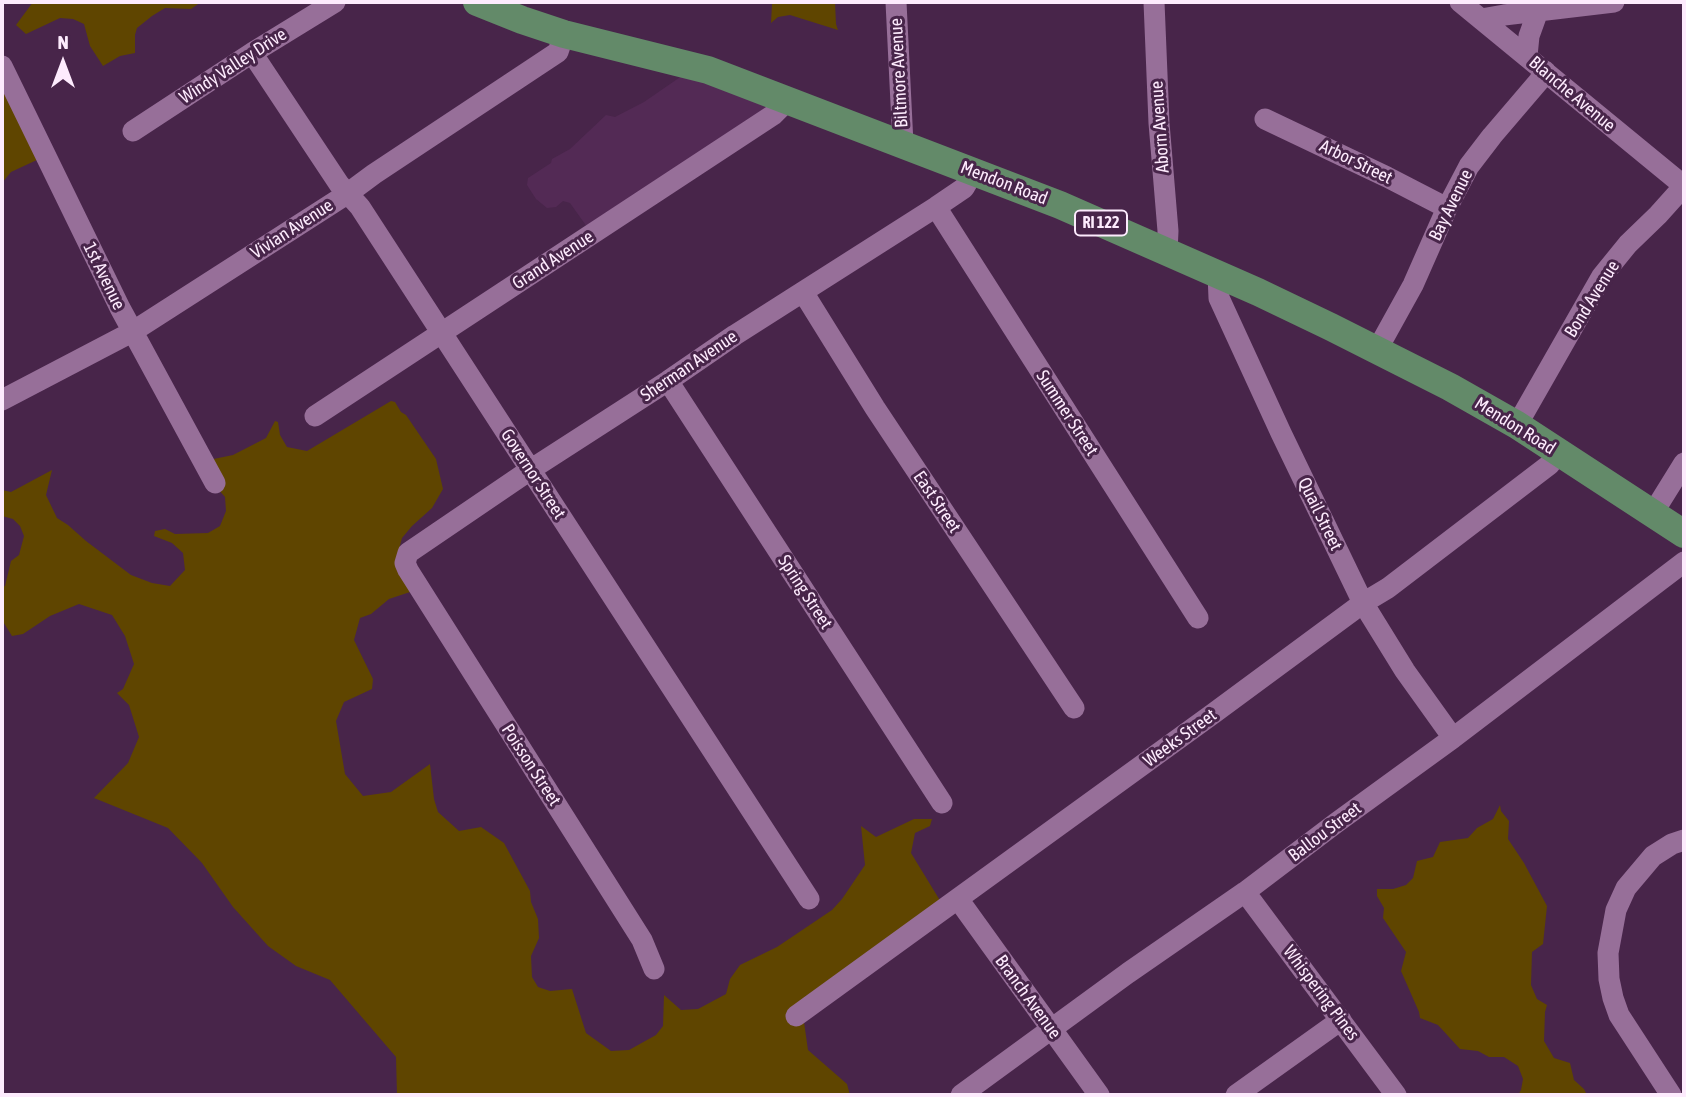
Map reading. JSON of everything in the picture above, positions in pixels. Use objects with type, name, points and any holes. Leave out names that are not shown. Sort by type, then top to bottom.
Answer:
[{"type":"main road","name":"Mendon Road","points":[[485,4],[564,34],[708,70],[974,171],[1167,251],[1377,350],[1517,425],[1684,534]]},
{"type":"street","name":"Windy Valley Drive","points":[[133,131],[335,2]]},
{"type":"street","name":"Biltmore Avenue","points":[[896,2],[903,144]]},
{"type":"street","name":"Aborn Avenue","points":[[1154,2],[1167,251]]},
{"type":"street","name":"Blanche Avenue","points":[[1460,2],[1684,186]]},
{"type":"street","points":[[1481,19],[1614,2]]},
{"type":"street","points":[[1527,57],[1529,37],[1538,11]]},
{"type":"street","name":"Vivian Avenue","points":[[2,400],[132,332],[347,194],[558,52],[564,34]]},
{"type":"street","name":"Governor Street","points":[[253,53],[347,194],[360,207],[809,899]]},
{"type":"street","name":"1st Avenue","points":[[2,66],[132,332],[215,483]]},
{"type":"street","name":"Bay Avenue","points":[[1377,350],[1413,285],[1469,166],[1545,71]]},
{"type":"street","name":"Grand Avenue","points":[[315,416],[773,115],[788,100]]},
{"type":"street","name":"Arbor Street","points":[[1265,118],[1447,208]]},
{"type":"street","name":"Sherman Avenue","points":[[405,563],[408,553],[418,545],[735,335],[964,188],[974,171]]},
{"type":"street","name":"Bond Avenue","points":[[1517,425],[1602,276],[1628,244],[1684,186]]},
{"type":"street","name":"Summer Street","points":[[936,207],[1198,618]]},
{"type":"street","name":"Quail Street","points":[[1218,274],[1219,298],[1363,603],[1405,671],[1454,738]]},
{"type":"street","name":"East Street","points":[[803,292],[875,408],[1074,708]]},
{"type":"street","name":"Spring Street","points":[[668,381],[942,803]]},
{"type":"street","name":"Weeks Street","points":[[796,1016],[1363,603],[1388,588],[1549,465],[1559,453]]},
{"type":"street","points":[[1653,513],[1684,463]]},
{"type":"street","name":"Ballou Street","points":[[961,1095],[1128,973],[1245,892],[1454,738],[1684,562]]},
{"type":"street","name":"Poisson Street","points":[[405,563],[642,940],[654,969]]},
{"type":"street","points":[[1671,1095],[1619,1015],[1609,979],[1608,953],[1616,910],[1626,888],[1653,856],[1684,840]]},
{"type":"street","name":"Whispering Pines","points":[[1245,892],[1396,1095]]},
{"type":"street","name":"Branch Avenue","points":[[958,899],[1099,1095]]},
{"type":"street","points":[[1236,1095],[1341,1020]]},
{"type":"shaded area","points":[[33,2],[201,2],[191,9],[165,8],[152,16],[137,28],[135,53],[120,56],[103,66],[90,46],[84,24],[73,19],[60,18],[26,34],[16,25]]},
{"type":"shaded area","points":[[770,2],[835,2],[838,30],[790,15],[778,17],[771,23]]},
{"type":"shaded area","points":[[689,71],[782,105],[595,238],[570,203],[563,201],[556,207],[547,208],[536,199],[527,185],[528,178],[570,149],[606,115],[615,117],[644,102]]},
{"type":"shaded area","points":[[2,80],[39,159],[11,172],[2,183]]},
{"type":"shaded area","points":[[391,401],[406,415],[436,459],[443,489],[432,508],[402,538],[398,553],[413,591],[389,599],[371,614],[360,618],[354,640],[373,679],[372,689],[344,702],[336,721],[345,774],[363,796],[391,792],[430,764],[438,812],[459,831],[481,827],[504,843],[530,891],[538,919],[539,938],[531,956],[532,977],[538,987],[550,991],[572,989],[586,1033],[611,1051],[629,1050],[656,1035],[663,1026],[664,995],[681,1010],[698,1009],[726,994],[730,979],[740,965],[777,947],[832,910],[865,865],[861,826],[876,837],[914,819],[932,819],[930,826],[915,833],[911,853],[944,907],[802,1008],[808,1050],[847,1084],[850,1095],[397,1095],[396,1057],[330,980],[296,966],[268,946],[233,907],[202,863],[168,828],[94,798],[128,763],[139,737],[129,705],[117,693],[123,689],[134,664],[125,636],[112,615],[79,604],[50,616],[23,634],[12,636],[2,620],[2,587],[5,586],[11,561],[19,555],[24,536],[13,519],[2,516],[2,490],[11,492],[52,470],[46,495],[57,518],[131,575],[170,586],[185,570],[183,553],[172,543],[154,536],[155,531],[165,529],[175,534],[208,533],[220,526],[226,511],[225,497],[208,478],[199,462],[233,455],[266,438],[275,421],[278,422],[280,435],[287,447],[307,451]]},
{"type":"shaded area","points":[[1500,805],[1509,821],[1508,839],[1547,906],[1543,944],[1532,952],[1531,985],[1537,999],[1547,1005],[1544,1041],[1554,1058],[1570,1063],[1574,1080],[1587,1095],[1518,1095],[1523,1079],[1518,1066],[1504,1057],[1489,1057],[1478,1051],[1460,1049],[1438,1025],[1420,1018],[1401,971],[1406,952],[1383,918],[1384,908],[1377,896],[1377,889],[1393,889],[1406,885],[1413,878],[1417,861],[1433,857],[1440,842],[1468,838],[1477,828],[1493,819]]}]
